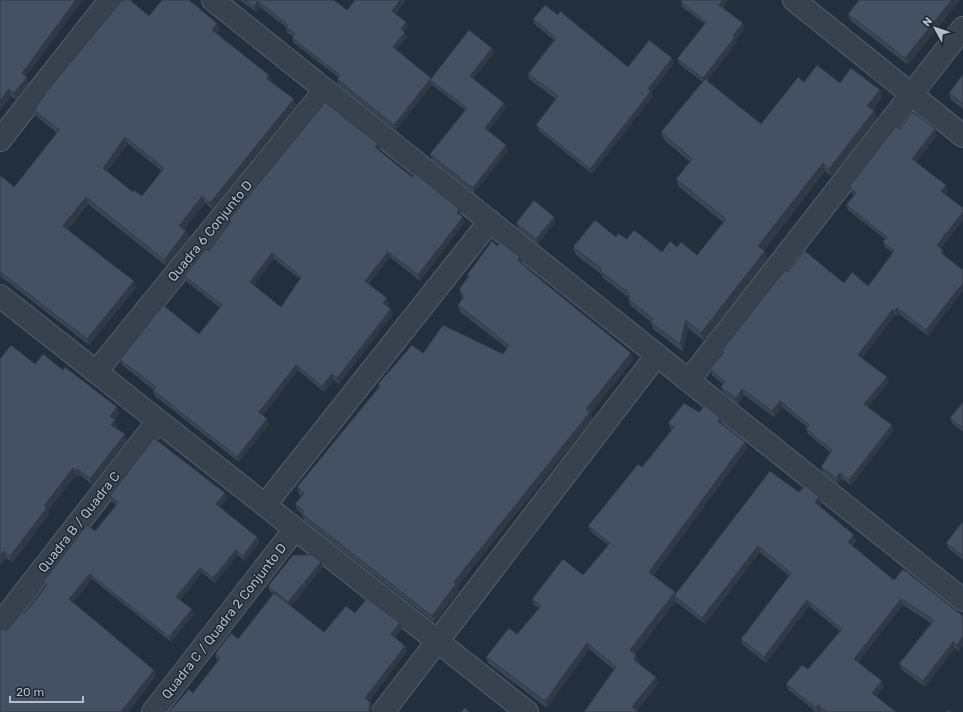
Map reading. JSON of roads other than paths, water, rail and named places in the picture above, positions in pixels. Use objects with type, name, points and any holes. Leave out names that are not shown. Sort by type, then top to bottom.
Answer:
[{"type":"street","points":[[0,140],[110,0]]},
{"type":"street","points":[[213,0],[963,600]]},
{"type":"street","points":[[794,0],[963,136]]},
{"type":"street","points":[[689,380],[963,28]]},
{"type":"street","name":"Quadra 6 Conjunto D","points":[[96,372],[325,90]]},
{"type":"street","points":[[265,505],[490,221]]},
{"type":"street","points":[[3,304],[96,372],[527,712]]},
{"type":"street","points":[[383,712],[657,355]]},
{"type":"street","name":"Quadra B / Quadra C","points":[[0,624],[158,421]]},
{"type":"street","name":"Quadra C / Quadra 2 Conjunto D","points":[[153,712],[295,529]]}]
